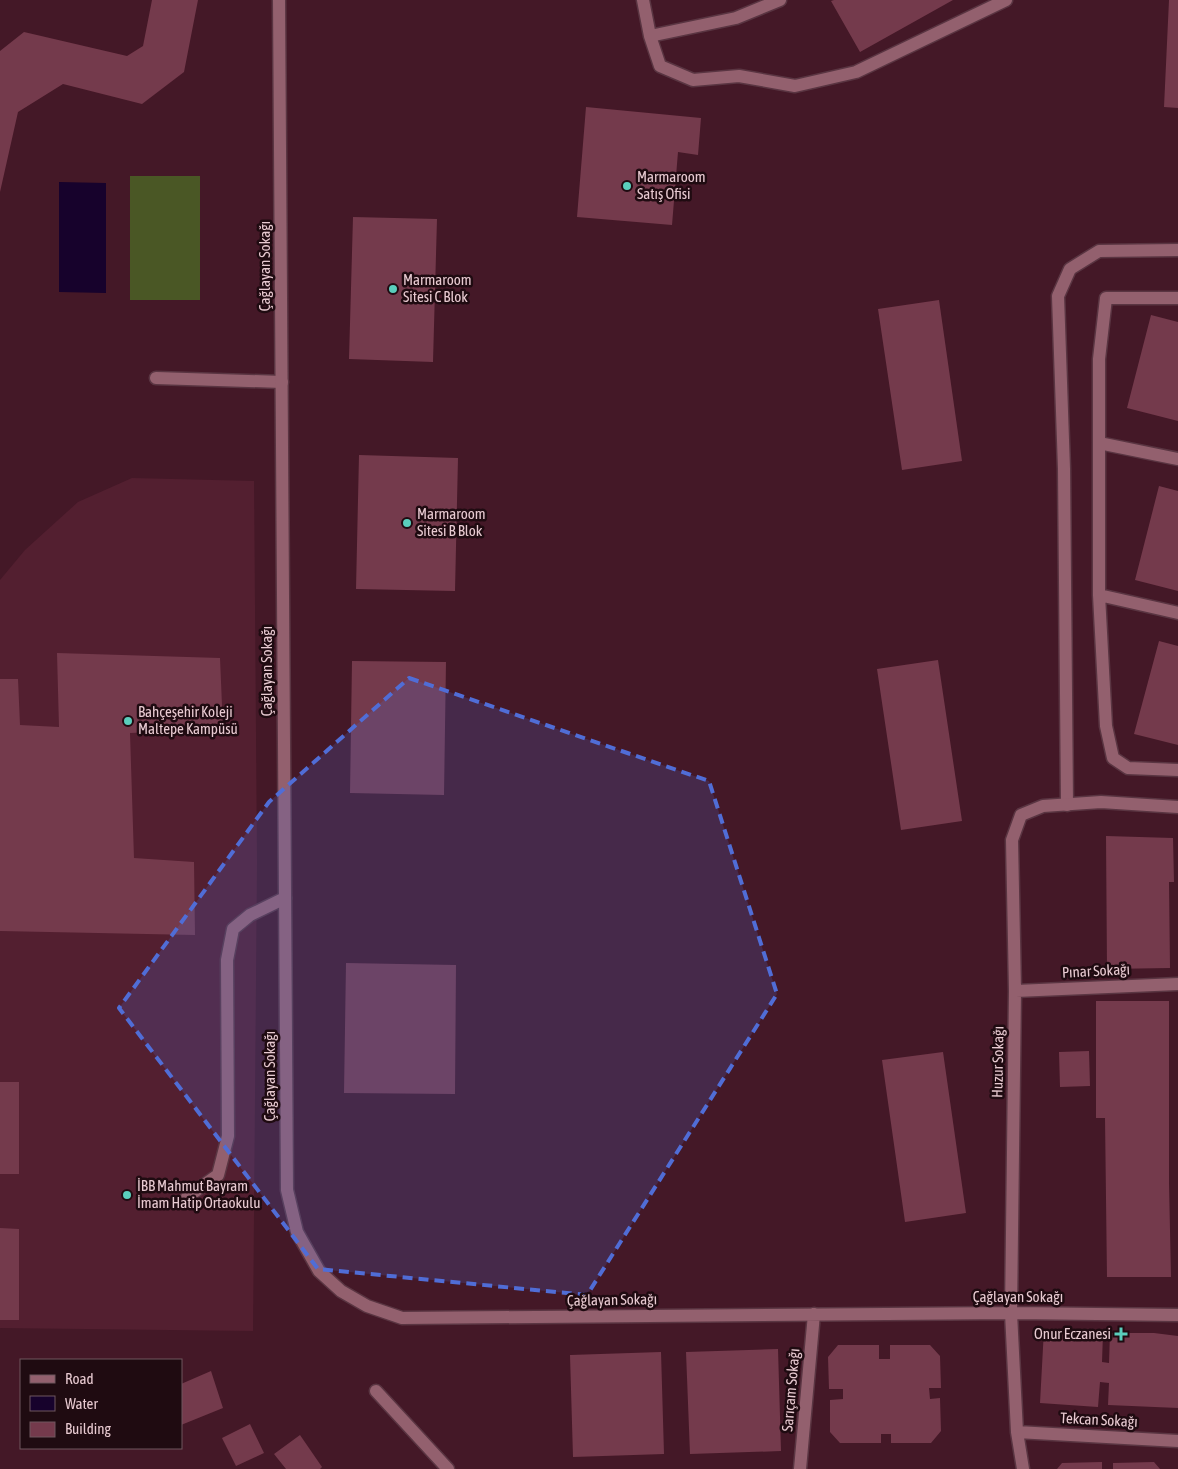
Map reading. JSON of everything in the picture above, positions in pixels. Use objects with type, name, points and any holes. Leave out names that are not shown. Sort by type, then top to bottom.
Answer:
[{"type":"street","name":"Çağlayan Sokağı","points":[[279,0],[287,1190],[296,1232],[319,1271],[341,1291],[367,1306],[402,1318],[1011,1313],[1178,1315]]},
{"type":"street","points":[[643,0],[650,36],[660,66],[694,80],[739,76],[795,86],[856,72],[1006,0]]},
{"type":"street","points":[[650,36],[736,18],[780,0]]},
{"type":"street","points":[[1067,805],[1064,469],[1058,296],[1070,268],[1099,251],[1178,250]]},
{"type":"street","points":[[1178,298],[1106,298],[1099,359],[1099,595],[1106,726],[1113,758],[1128,768],[1178,770]]},
{"type":"street","points":[[156,378],[282,382]]},
{"type":"street","points":[[1099,443],[1178,459]]},
{"type":"street","points":[[1099,595],[1178,613]]},
{"type":"street","name":"Huzur Sokağı","points":[[1023,1469],[1018,1432],[1011,1313],[1015,992],[1012,840],[1022,815],[1043,806],[1101,802],[1178,807]]},
{"type":"street","points":[[187,1197],[218,1175],[228,1136],[227,960],[233,929],[250,914],[285,898]]},
{"type":"street","name":"Pınar Sokağı","points":[[1015,992],[1178,984]]},
{"type":"street","name":"Sarıçam Sokağı","points":[[800,1469],[814,1314]]},
{"type":"street","points":[[376,1391],[448,1469]]},
{"type":"street","name":"Tekcan Sokağı","points":[[1018,1432],[1178,1441]]},
{"type":"highlighted area","points":[[409,678],[709,781],[777,994],[587,1295],[318,1269],[119,1008],[269,802]]},
{"type":"shaded area","name":"Bahçeşehir Koleji Maltepe Kampüsü","points":[[132,478],[254,481],[257,862],[253,1331],[0,1328],[0,580],[25,550],[78,502]]},
{"type":"green space","points":[[130,176],[200,176],[200,300],[130,300]]},
{"type":"water","points":[[59,182],[106,183],[106,293],[59,292]]},
{"type":"building","points":[[152,0],[198,0],[184,72],[142,104],[63,84],[18,112],[0,192],[0,51],[24,32],[127,56],[143,46]]},
{"type":"building","points":[[953,0],[860,52],[831,1]]},
{"type":"building","points":[[1169,0],[1178,0],[1178,108],[1164,107]]},
{"type":"building","name":"Marmaroom Satış Ofisi","points":[[586,107],[701,118],[698,155],[678,152],[672,225],[577,217]]},
{"type":"building","name":"Marmaroom Sitesi C Blok","points":[[353,217],[437,219],[433,362],[349,359]]},
{"type":"building","points":[[939,300],[962,461],[902,470],[878,309]]},
{"type":"building","points":[[1151,315],[1178,322],[1178,421],[1127,408]]},
{"type":"building","name":"Marmaroom Sitesi B Blok","points":[[359,455],[458,458],[455,591],[356,589]]},
{"type":"building","points":[[1159,486],[1178,491],[1178,591],[1135,580]]},
{"type":"building","points":[[1159,641],[1178,646],[1178,745],[1134,734]]},
{"type":"building","points":[[57,653],[220,658],[223,729],[130,733],[134,858],[194,862],[195,935],[0,931],[0,679],[18,679],[20,725],[59,727]]},
{"type":"building","points":[[938,660],[962,821],[901,830],[877,669]]},
{"type":"building","points":[[352,661],[446,662],[444,795],[350,793]]},
{"type":"building","points":[[1106,836],[1173,838],[1174,882],[1169,882],[1170,968],[1107,969]]},
{"type":"building","points":[[346,963],[456,965],[455,1094],[344,1093]]},
{"type":"building","points":[[1096,1001],[1169,1001],[1171,1277],[1107,1277],[1105,1118],[1096,1118]]},
{"type":"building","points":[[1089,1051],[1090,1086],[1060,1087],[1059,1052]]},
{"type":"building","points":[[943,1052],[966,1213],[905,1222],[882,1060]]},
{"type":"building","points":[[0,1082],[19,1082],[19,1174],[0,1174]]},
{"type":"building","points":[[0,1228],[19,1229],[19,1320],[0,1320]]},
{"type":"building","points":[[1044,1329],[1103,1333],[1102,1362],[1109,1363],[1110,1333],[1154,1333],[1178,1336],[1178,1408],[1108,1405],[1109,1383],[1100,1382],[1098,1407],[1040,1403]]},
{"type":"building","points":[[838,1345],[879,1345],[879,1359],[890,1359],[890,1345],[930,1345],[940,1356],[941,1388],[929,1388],[930,1399],[940,1398],[941,1431],[931,1443],[891,1443],[891,1434],[881,1434],[881,1443],[840,1443],[830,1432],[830,1400],[843,1399],[843,1389],[829,1389],[828,1357]]},
{"type":"building","points":[[778,1349],[781,1451],[690,1454],[686,1352]]},
{"type":"building","points":[[661,1352],[664,1454],[573,1457],[570,1355]]},
{"type":"building","points":[[211,1371],[223,1408],[182,1425],[182,1384]]},
{"type":"building","points":[[250,1424],[264,1453],[236,1466],[222,1438]]},
{"type":"building","points":[[300,1435],[322,1467],[320,1469],[286,1469],[274,1454]]},
{"type":"building","points":[[1102,1462],[1102,1469],[1057,1469],[1062,1463]]},
{"type":"building","points":[[1154,1462],[1160,1469],[1113,1469],[1113,1463]]},
{"type":"place","name":"Marmaroom Satış Ofisi","points":[[627,186]]},
{"type":"place","name":"Marmaroom Sitesi C Blok","points":[[393,289]]},
{"type":"place","name":"Marmaroom Sitesi B Blok","points":[[407,523]]},
{"type":"place","name":"Bahçeşehir Koleji Maltepe Kampüsü","points":[[128,721]]},
{"type":"place","name":"İBB Mahmut Bayram İmam Hatip Ortaokulu","points":[[127,1195]]},
{"type":"place","name":"Onur Eczanesi","points":[[1121,1334]]}]
